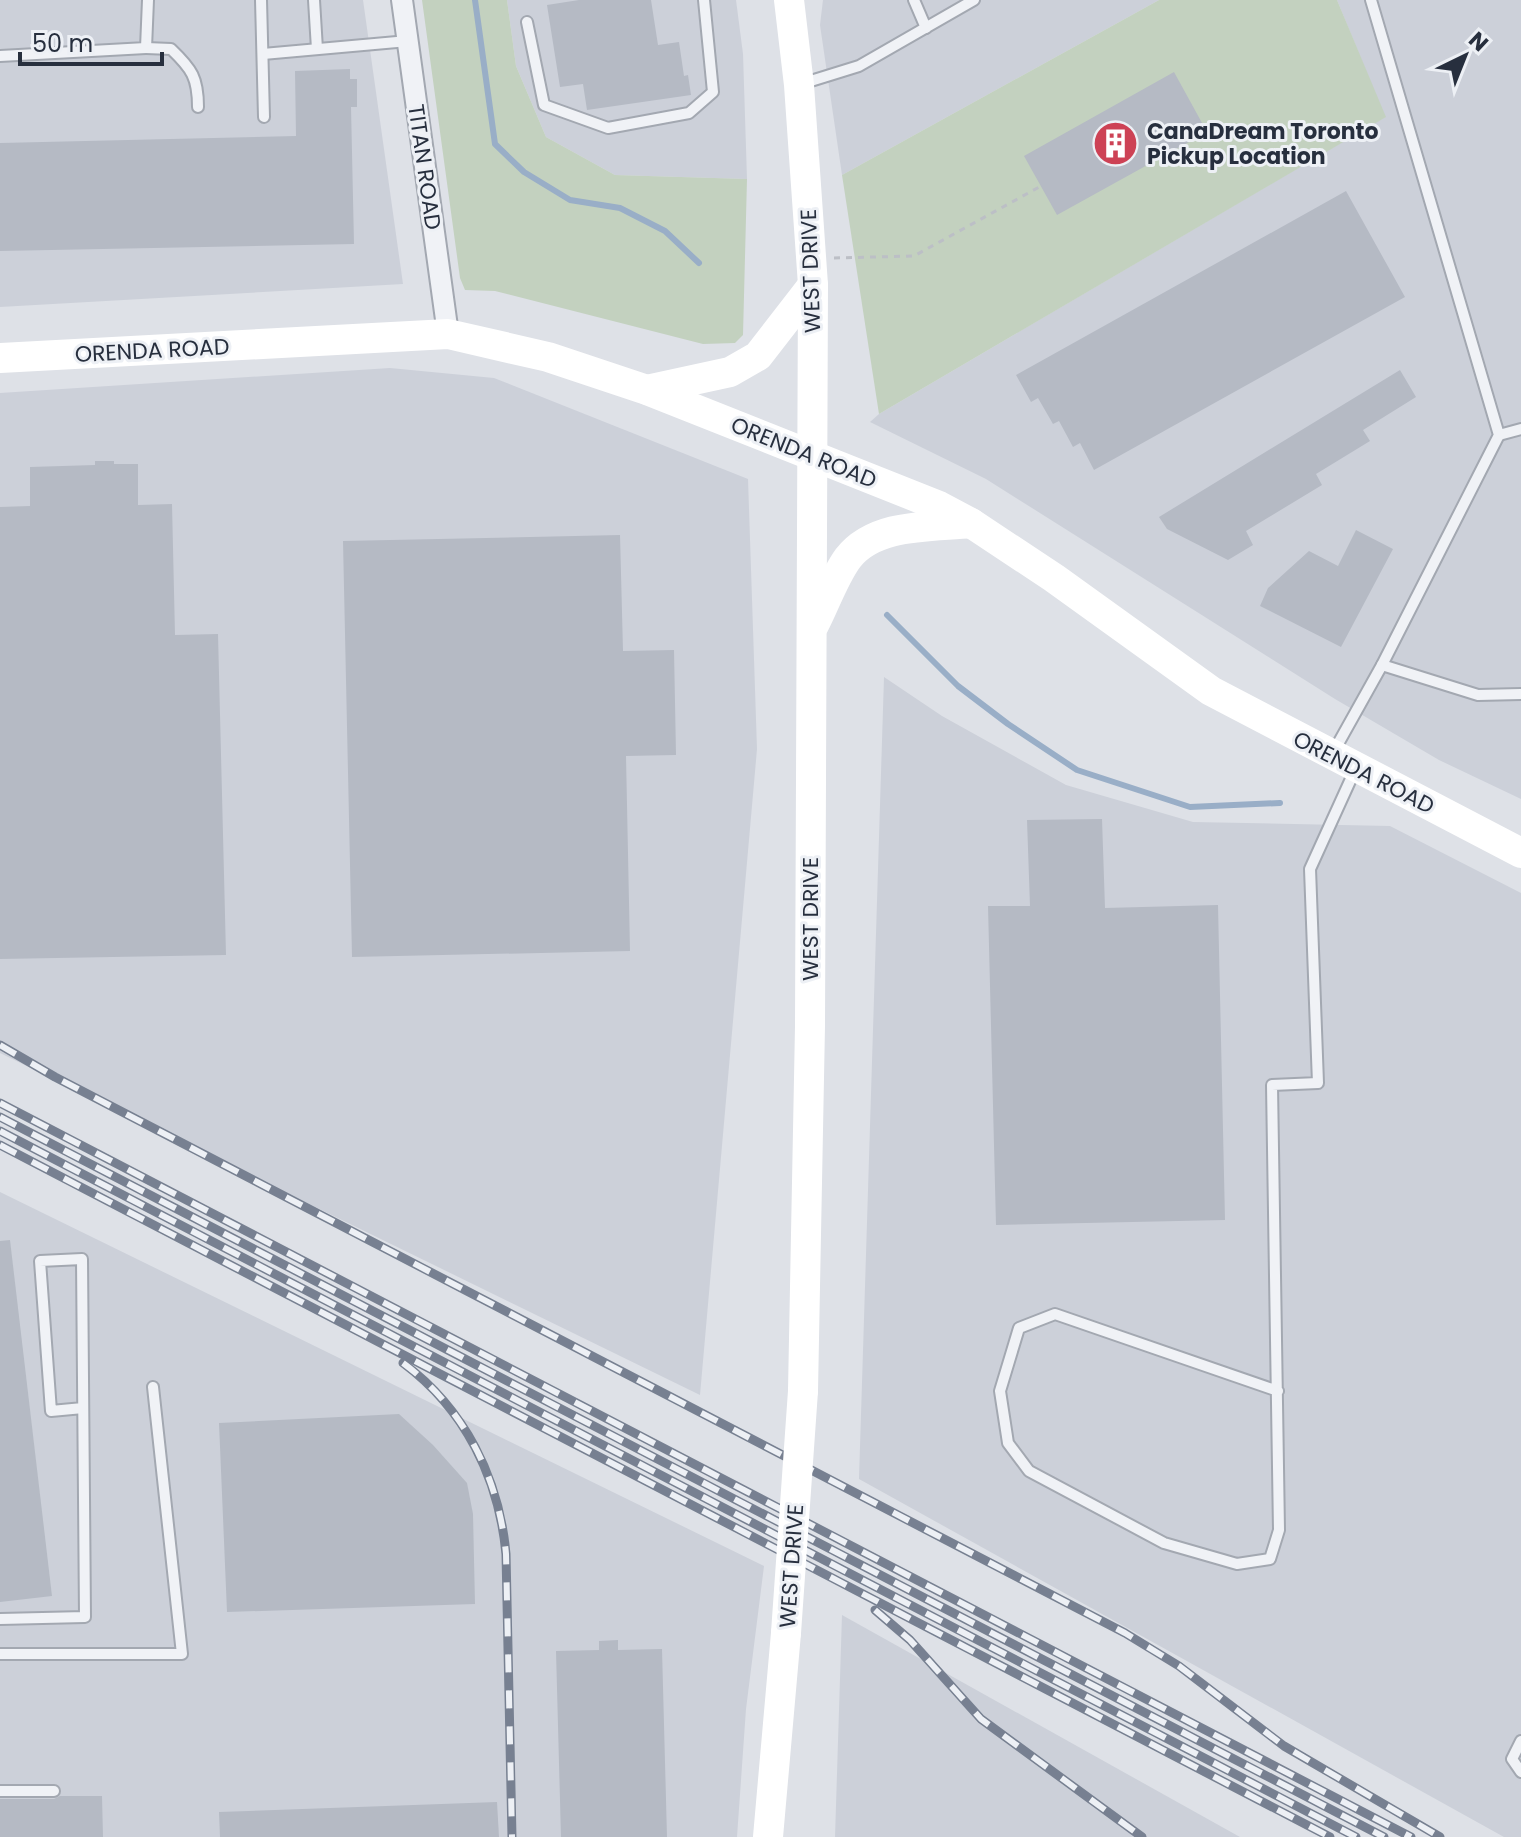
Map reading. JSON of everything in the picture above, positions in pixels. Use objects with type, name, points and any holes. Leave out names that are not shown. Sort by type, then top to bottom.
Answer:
[{"type":"street","name":"TITAN ROAD","points":[[402,0],[448,334]]},
{"type":"street","name":"WEST DRIVE","points":[[768,1837],[803,1391],[810,1026],[811,270],[799,85],[789,0]]},
{"type":"street","points":[[647,390],[730,372],[758,356],[811,270]]},
{"type":"street","name":"ORENDA ROAD","points":[[0,358],[448,334],[548,357],[647,390],[939,506],[971,523],[1054,578],[1211,691],[1521,853]]},
{"type":"street","points":[[811,630],[847,560],[860,546],[887,532],[971,523]]},
{"type":"lane","points":[[146,48],[148,0]]},
{"type":"lane","points":[[261,0],[264,117]]},
{"type":"lane","points":[[314,0],[317,49]]},
{"type":"lane","points":[[527,22],[544,105],[608,128],[689,113],[713,92],[704,0]]},
{"type":"lane","points":[[914,0],[926,28]]},
{"type":"lane","points":[[799,85],[859,66],[974,0]]},
{"type":"lane","points":[[1278,1391],[1055,1314],[1019,1328],[1000,1391],[1008,1443],[1029,1471],[1164,1543],[1237,1564],[1270,1559],[1279,1530],[1278,1391],[1272,1085],[1318,1083],[1310,869],[1344,762],[1382,665],[1499,435],[1371,0]]},
{"type":"lane","points":[[263,54],[408,41]]},
{"type":"lane","points":[[0,56],[171,49],[184,61],[198,82],[198,107]]},
{"type":"lane","points":[[1499,435],[1521,429]]},
{"type":"lane","points":[[1382,665],[1478,695],[1521,694]]},
{"type":"lane","points":[[0,1619],[85,1617],[82,1259],[40,1261],[51,1411],[83,1408]]},
{"type":"lane","points":[[1,1655],[182,1654],[153,1387]]},
{"type":"lane","points":[[1521,1741],[1512,1759],[1521,1772]]},
{"type":"lane","points":[[0,1791],[54,1791]]},
{"type":"path","points":[[811,270],[843,259],[914,256],[1041,186]]},
{"type":"shaded area","points":[[0,0],[363,0],[403,284],[0,307]]},
{"type":"shaded area","points":[[507,0],[736,0],[743,54],[747,179],[615,175],[546,137],[516,66]]},
{"type":"shaded area","points":[[823,0],[1159,0],[842,175],[820,25]]},
{"type":"shaded area","points":[[1337,0],[1521,0],[1521,799],[1439,760],[1335,699],[986,479],[870,422],[1385,117]]},
{"type":"shaded area","points":[[390,368],[494,378],[748,479],[757,749],[700,1395],[0,1053],[0,393]]},
{"type":"shaded area","points":[[884,677],[942,716],[1066,785],[1193,822],[1390,826],[1521,893],[1521,1837],[1504,1837],[859,1479]]},
{"type":"shaded area","points":[[0,1192],[764,1566],[746,1709],[737,1837],[0,1837]]},
{"type":"shaded area","points":[[842,1615],[1240,1837],[835,1837]]},
{"type":"green space","points":[[422,0],[507,0],[516,66],[546,137],[615,175],[747,179],[743,335],[735,343],[703,344],[495,291],[465,290],[460,278]]},
{"type":"green space","points":[[1159,0],[1337,0],[1386,117],[879,414],[842,175]]},
{"type":"building","points":[[579,0],[651,0],[658,45],[679,42],[684,76],[688,75],[691,95],[587,110],[583,84],[560,87],[547,5]]},
{"type":"building","points":[[350,69],[350,79],[357,79],[357,107],[351,107],[354,244],[0,251],[0,143],[296,136],[295,71]]},
{"type":"building","name":"CanaDream Toronto Pickup Location","points":[[1174,72],[1207,132],[1057,215],[1024,156]]},
{"type":"building","points":[[1346,191],[1405,297],[1094,470],[1080,443],[1073,447],[1059,421],[1053,424],[1038,398],[1031,402],[1016,375]]},
{"type":"building","points":[[1400,370],[1416,397],[1363,430],[1370,441],[1316,474],[1322,485],[1246,531],[1253,545],[1228,560],[1167,529],[1159,517]]},
{"type":"building","points":[[95,461],[138,464],[138,505],[172,504],[175,635],[218,634],[226,955],[0,959],[0,507],[30,506],[30,467],[95,465]]},
{"type":"building","points":[[1356,530],[1393,549],[1341,647],[1260,606],[1268,588],[1309,551],[1338,566]]},
{"type":"building","points":[[620,535],[623,651],[674,650],[676,755],[626,756],[630,951],[352,957],[343,541]]},
{"type":"building","points":[[1102,819],[1105,908],[1218,905],[1225,1220],[996,1225],[988,906],[1030,906],[1027,820]]},
{"type":"building","points":[[10,1240],[52,1596],[0,1602],[0,1241]]},
{"type":"building","points":[[399,1414],[433,1445],[467,1483],[473,1514],[475,1604],[227,1612],[219,1423]]},
{"type":"building","points":[[618,1640],[618,1650],[662,1649],[667,1837],[561,1837],[556,1651],[599,1650],[599,1641]]},
{"type":"building","points":[[60,1796],[102,1796],[103,1837],[0,1837],[0,1799],[54,1799]]},
{"type":"building","points":[[497,1802],[499,1837],[220,1837],[219,1812]]},
{"type":"waterway","points":[[475,0],[495,144],[524,172],[570,200],[620,208],[665,231],[699,263]]},
{"type":"waterway","points":[[887,615],[958,686],[1077,770],[1190,807],[1280,803]]},
{"type":"railway","points":[[0,1045],[55,1077],[1125,1633],[1179,1666],[1284,1746],[1440,1837]]},
{"type":"railway","points":[[0,1103],[1411,1837]]},
{"type":"railway","points":[[0,1117],[1384,1837]]},
{"type":"railway","points":[[0,1131],[1356,1837]]},
{"type":"railway","points":[[0,1145],[1330,1837]]},
{"type":"railway","points":[[403,1363],[425,1381],[461,1424],[487,1472],[496,1499],[506,1554],[512,1837]]},
{"type":"railway","points":[[875,1610],[910,1640],[981,1719],[1142,1837]]},
{"type":"place","name":"CanaDream Toronto Pickup Location","points":[[1116,144]]}]
